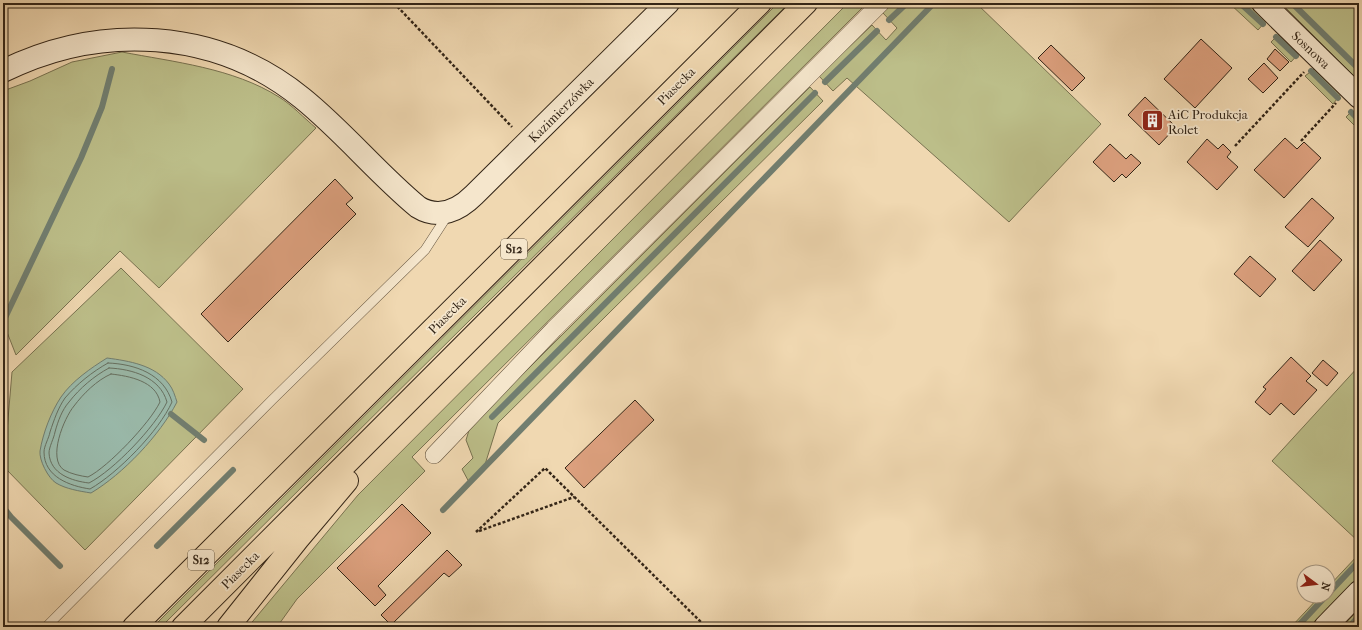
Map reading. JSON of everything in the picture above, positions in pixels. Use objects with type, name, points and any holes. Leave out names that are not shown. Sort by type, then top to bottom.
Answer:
[{"type":"highway","name":"Piasecka","points":[[134,627],[760,3]]},
{"type":"highway","name":"Piasecka","points":[[183,627],[806,3]]},
{"type":"highway","points":[[228,627],[298,539],[449,361]]},
{"type":"street","name":"Kazimierzówka","points":[[450,213],[464,204],[528,143],[668,3]]},
{"type":"street","points":[[434,455],[560,323],[881,3]]},
{"type":"street","name":"Sosnowa","points":[[1263,3],[1354,92]]},
{"type":"street","points":[[3,71],[41,55],[68,46],[100,40],[130,39],[167,41],[206,48],[242,61],[274,78],[301,97],[339,130],[418,207],[424,211],[450,213]]},
{"type":"street","points":[[1326,627],[1359,592]]},
{"type":"lane","points":[[46,627],[272,400],[425,250],[450,213]]},
{"type":"path","points":[[394,3],[528,143]]},
{"type":"path","points":[[1235,146],[1318,58]]},
{"type":"path","points":[[1301,141],[1354,92]]},
{"type":"path","points":[[574,497],[476,532],[546,468],[706,627]]},
{"type":"green space","points":[[778,3],[789,3],[162,626],[158,622]]},
{"type":"green space","points":[[848,3],[867,3],[412,457],[425,471],[297,599],[277,627],[248,627],[358,495]]},
{"type":"green space","points":[[893,3],[976,3],[1101,124],[1009,222],[847,78],[833,91],[819,76],[872,25],[886,40],[897,28],[883,13]]},
{"type":"green space","points":[[1229,3],[1247,3],[1266,21],[1258,30]]},
{"type":"green space","points":[[1281,3],[1359,3],[1359,81]]},
{"type":"green space","points":[[1279,34],[1299,53],[1291,62],[1271,42]]},
{"type":"green space","points":[[122,52],[203,67],[242,79],[261,87],[284,100],[316,128],[159,288],[120,251],[16,355],[3,322],[3,91],[30,81],[72,62]]},
{"type":"green space","points":[[1314,69],[1341,94],[1333,104],[1305,76]]},
{"type":"green space","points":[[810,87],[823,101],[498,423],[483,471],[470,484],[462,469],[473,458],[466,440],[470,427]]},
{"type":"green space","points":[[1351,112],[1359,112],[1359,130],[1346,117]]},
{"type":"green space","points":[[121,268],[243,389],[85,550],[4,467],[12,372]]},
{"type":"green space","points":[[1359,366],[1359,542],[1272,461]]},
{"type":"green space","points":[[1359,554],[1359,577],[1336,600],[1336,578]]},
{"type":"green space","points":[[1313,604],[1333,604],[1310,627],[1291,627]]},
{"type":"green space","points":[[1359,609],[1359,627],[1342,627]]},
{"type":"water","points":[[107,358],[141,365],[156,372],[170,386],[177,402],[170,415],[151,440],[128,465],[91,493],[77,491],[56,483],[47,473],[40,455],[43,437],[54,409],[65,391],[76,380]]},
{"type":"building","points":[[1201,39],[1232,68],[1195,108],[1164,79]]},
{"type":"building","points":[[1051,45],[1085,78],[1072,91],[1038,58]]},
{"type":"building","points":[[1275,49],[1289,62],[1280,71],[1267,59]]},
{"type":"building","points":[[1264,63],[1278,78],[1263,93],[1248,79]]},
{"type":"building","name":"AiC Produkcja Rolet","points":[[1145,97],[1176,127],[1159,145],[1128,115]]},
{"type":"building","points":[[1285,138],[1297,149],[1304,142],[1321,158],[1284,198],[1254,170]]},
{"type":"building","points":[[1207,139],[1218,149],[1223,144],[1231,152],[1227,157],[1238,167],[1217,190],[1187,162]]},
{"type":"building","points":[[1110,144],[1126,159],[1131,154],[1141,163],[1126,178],[1122,174],[1114,182],[1093,162]]},
{"type":"building","points":[[335,179],[353,198],[346,204],[356,214],[228,342],[201,314]]},
{"type":"building","points":[[1312,198],[1334,218],[1308,247],[1285,227]]},
{"type":"building","points":[[1320,240],[1342,260],[1314,291],[1292,271]]},
{"type":"building","points":[[1250,256],[1276,279],[1260,297],[1234,274]]},
{"type":"building","points":[[1291,357],[1311,376],[1306,381],[1317,390],[1294,415],[1281,403],[1270,415],[1255,402],[1266,389],[1263,387]]},
{"type":"building","points":[[1323,360],[1338,373],[1327,386],[1312,373]]},
{"type":"building","points":[[635,400],[654,420],[584,488],[565,468]]},
{"type":"building","points":[[402,504],[431,533],[378,586],[386,595],[375,606],[337,568]]},
{"type":"building","points":[[447,550],[462,565],[449,577],[444,573],[391,625],[381,615]]},
{"type":"waterway","points":[[889,20],[907,3]]},
{"type":"waterway","points":[[443,510],[934,3]]},
{"type":"waterway","points":[[1240,3],[1263,24]]},
{"type":"waterway","points":[[1292,3],[1359,69]]},
{"type":"waterway","points":[[825,82],[877,31]]},
{"type":"waterway","points":[[1276,37],[1296,56]]},
{"type":"waterway","points":[[3,322],[81,158],[102,107],[112,69]]},
{"type":"waterway","points":[[1311,71],[1338,98]]},
{"type":"waterway","points":[[492,417],[815,93]]},
{"type":"waterway","points":[[1351,112],[1359,120]]},
{"type":"waterway","points":[[171,414],[204,440]]},
{"type":"waterway","points":[[157,546],[233,470]]},
{"type":"waterway","points":[[3,507],[60,566]]},
{"type":"waterway","points":[[1336,585],[1359,561]]},
{"type":"waterway","points":[[1297,627],[1319,604]]},
{"type":"waterway","points":[[1349,627],[1359,616]]},
{"type":"place","name":"AiC Produkcja Rolet","points":[[1152,121]]}]
